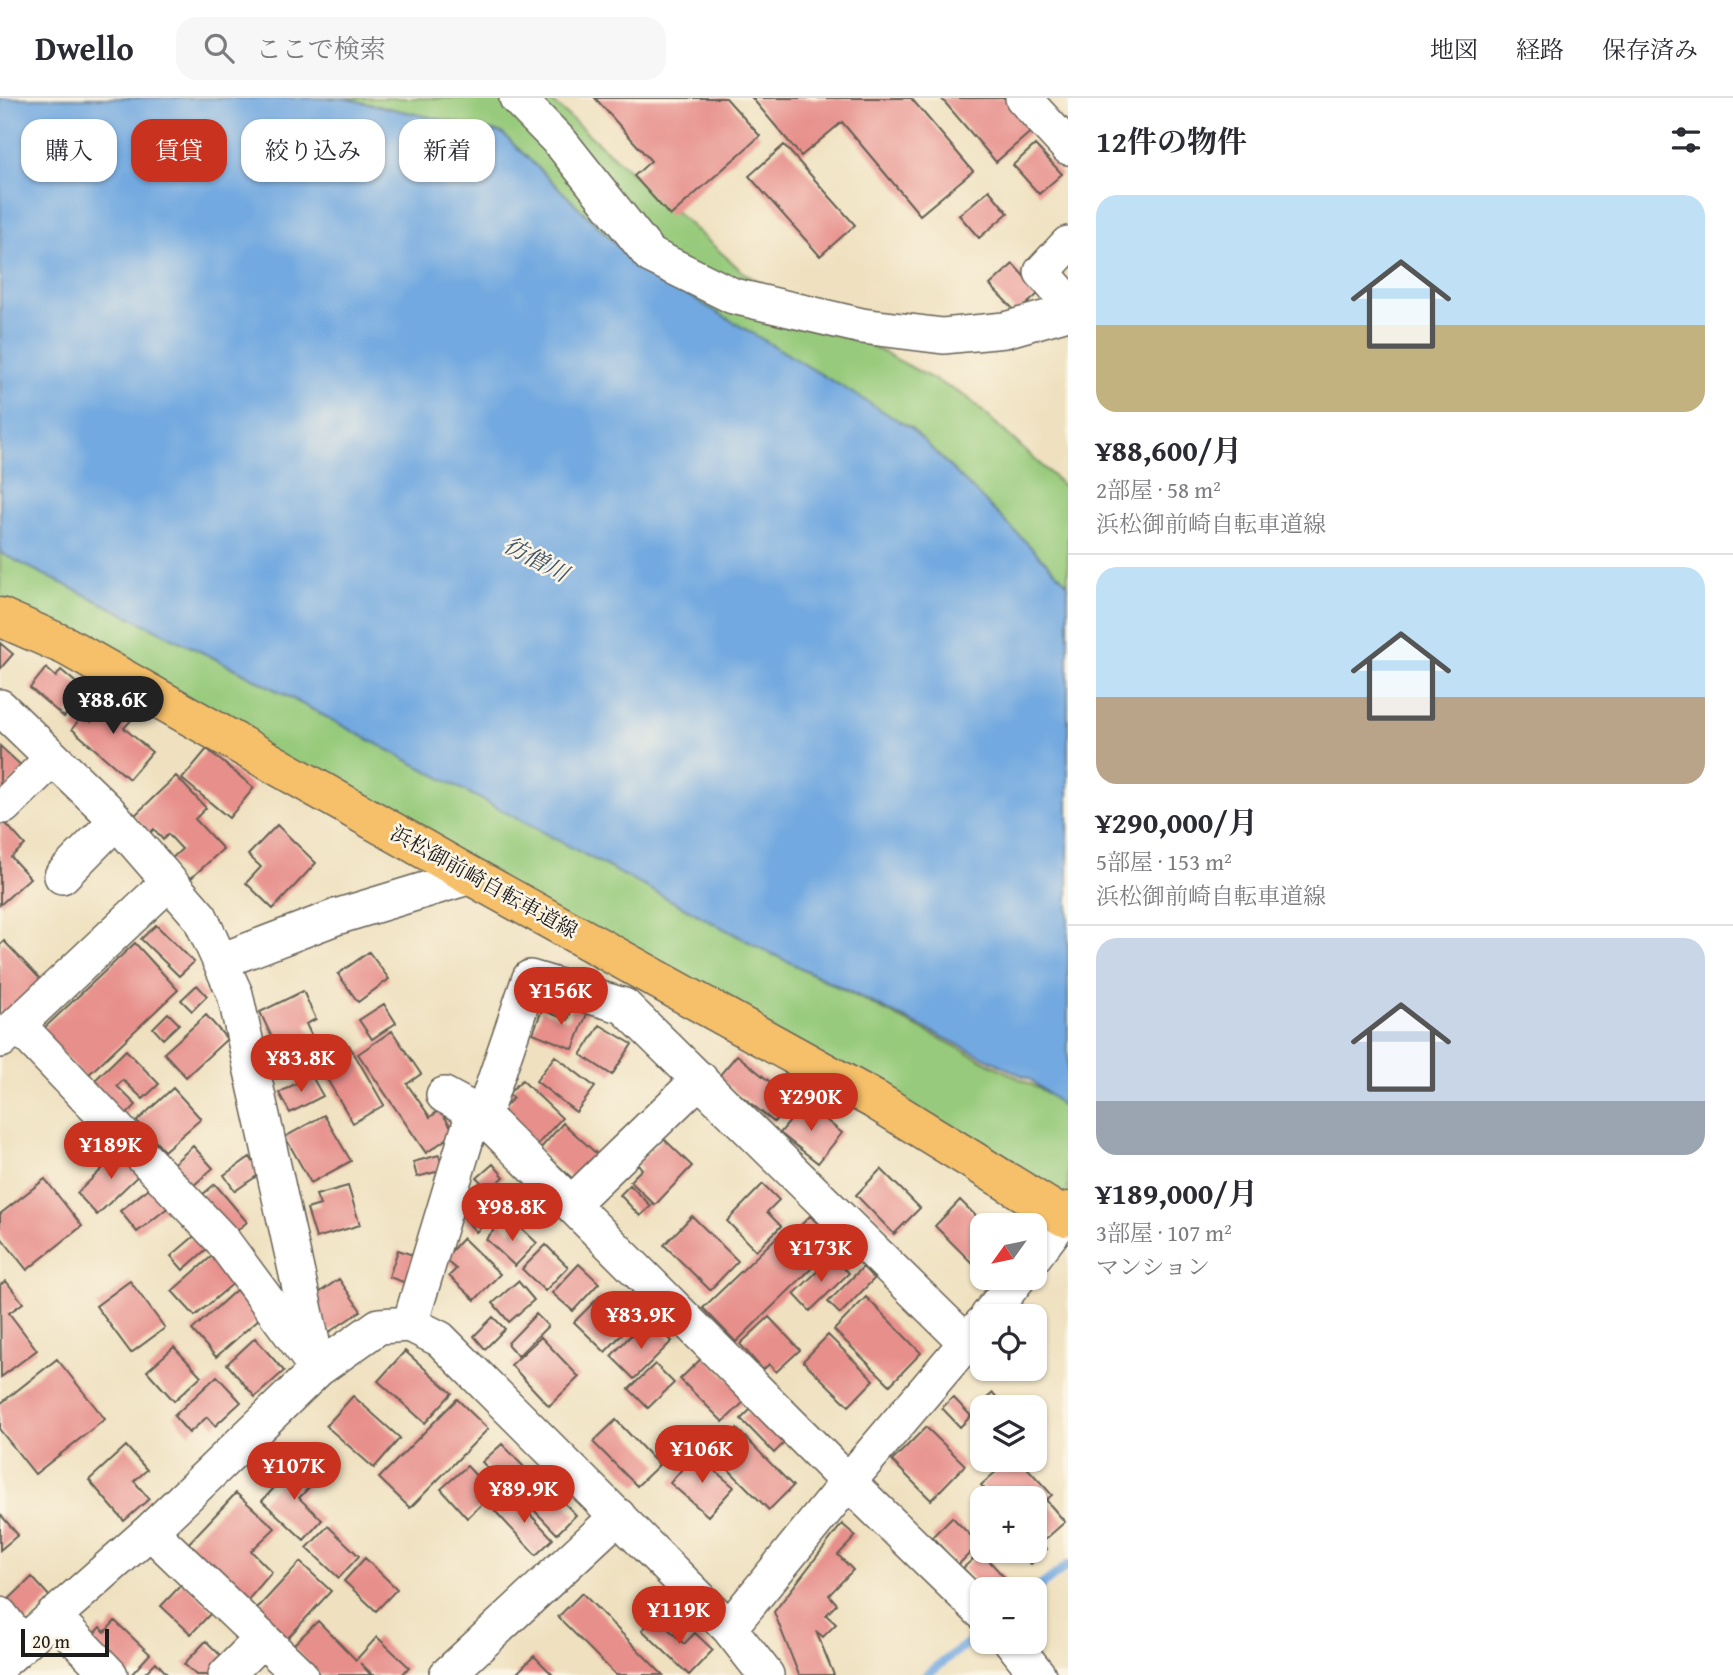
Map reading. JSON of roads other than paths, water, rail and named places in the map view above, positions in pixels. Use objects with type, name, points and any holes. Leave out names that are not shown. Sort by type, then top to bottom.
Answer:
[{"type":"main road","name":"浜松御前崎自転車道線","points":[[0,617],[66,646],[471,876],[876,1100],[1066,1214]]},
{"type":"street","points":[[517,98],[562,144],[650,255],[733,296],[862,326],[943,336],[1005,330],[1068,312]]},
{"type":"street","points":[[1023,98],[1068,147]]},
{"type":"street","points":[[1068,244],[1042,272],[1068,302]]},
{"type":"street","points":[[1,710],[116,821],[200,917],[235,994],[318,1369]]},
{"type":"street","points":[[4,806],[53,758]]},
{"type":"street","points":[[62,876],[116,821]]},
{"type":"street","points":[[221,961],[336,917],[471,876]]},
{"type":"street","points":[[169,881],[9,1033],[222,1240],[318,1369]]},
{"type":"street","points":[[410,1324],[478,1114],[530,978],[624,1006],[700,1079],[970,1320]]},
{"type":"street","points":[[571,1204],[700,1079]]},
{"type":"street","points":[[444,1095],[478,1114],[970,1601]]},
{"type":"street","points":[[1047,1239],[1066,1214]]},
{"type":"street","points":[[998,1304],[1009,1290]]},
{"type":"street","points":[[0,1615],[11,1654],[150,1531],[318,1369],[379,1326],[410,1324],[440,1339],[729,1628],[766,1675]]},
{"type":"street","points":[[729,1628],[970,1339]]},
{"type":"street","points":[[447,1675],[618,1516]]},
{"type":"street","points":[[150,1531],[300,1675]]},
{"type":"street","points":[[53,1616],[110,1675]]},
{"type":"street","points":[[226,1675],[262,1639]]},
{"type":"street","points":[[1021,1654],[1038,1675]]},
{"type":"water","name":"彷僧川","points":[[0,98],[343,98],[438,119],[399,119],[399,182],[495,182],[495,131],[502,133],[638,265],[911,428],[1068,584],[1068,1110],[1031,1080],[764,950],[236,669],[0,553]]},
{"type":"waterway","points":[[1047,1581],[1068,1565]]},
{"type":"waterway","points":[[926,1675],[970,1641]]}]
